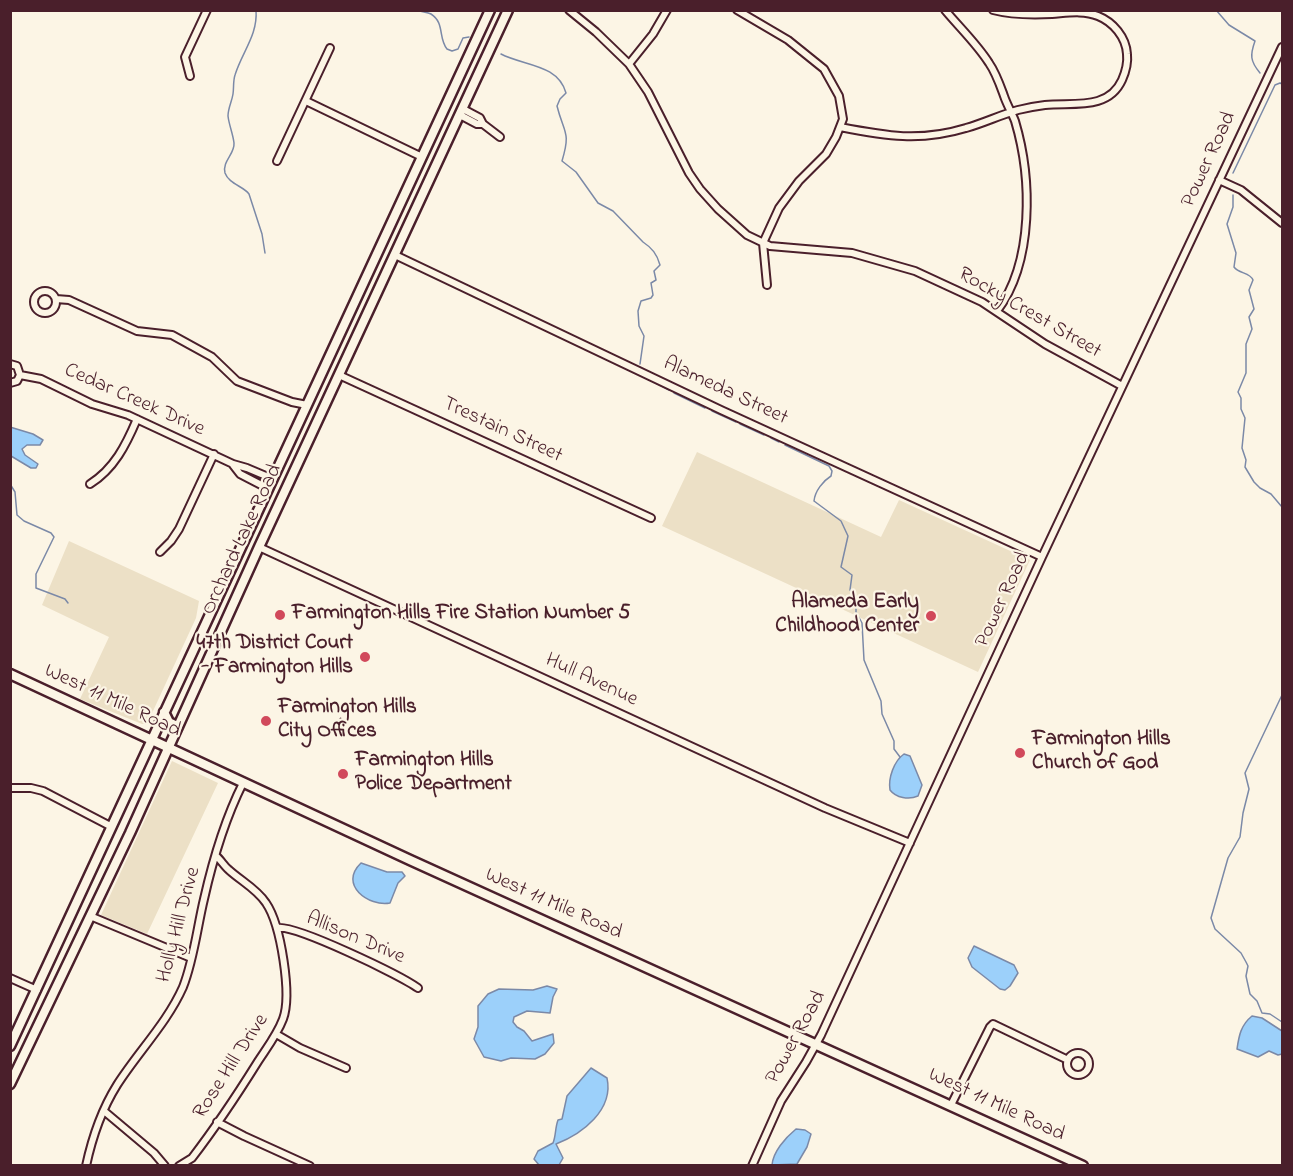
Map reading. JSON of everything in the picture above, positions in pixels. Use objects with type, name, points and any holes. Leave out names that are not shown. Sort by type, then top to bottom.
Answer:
[{"type":"main road","points":[[482,68],[476,65],[474,58],[492,20],[491,10]]},
{"type":"main road","name":"Orchard Lake Road","points":[[10,1046],[491,10]]},
{"type":"main road","name":"Orchard Lake Road","points":[[10,1084],[156,775],[508,10]]},
{"type":"main road","points":[[408,188],[417,194],[418,205]]},
{"type":"main road","points":[[356,340],[349,336],[347,330],[368,287],[373,264]]},
{"type":"main road","points":[[307,405],[316,409],[319,419]]},
{"type":"main road","points":[[259,547],[252,547],[249,543],[270,497],[274,476]]},
{"type":"main road","points":[[228,577],[243,584]]},
{"type":"main road","points":[[221,592],[230,596],[233,606]]},
{"type":"main road","name":"West 11 Mile Road","points":[[10,674],[410,860],[1083,1166]]},
{"type":"main road","points":[[165,712],[169,722],[177,726]]},
{"type":"main road","points":[[142,759],[155,767],[156,775]]},
{"type":"main road","points":[[75,908],[81,916],[90,916]]},
{"type":"main road","points":[[60,939],[68,944],[70,957]]},
{"type":"street","points":[[190,76],[185,57],[207,10]]},
{"type":"street","name":"Rocky Crest Street","points":[[569,10],[629,64],[648,92],[689,173],[700,189],[733,224],[747,235],[763,243],[852,253],[884,261],[933,279],[997,311],[1045,344],[1122,386]]},
{"type":"street","points":[[629,64],[653,34],[667,10]]},
{"type":"street","points":[[736,10],[788,40],[824,69],[839,96],[843,119],[826,154],[799,181],[779,208],[763,243],[767,285]]},
{"type":"street","points":[[945,10],[990,64],[1014,119],[1026,177],[1024,235],[1016,273],[1010,291],[997,311]]},
{"type":"street","points":[[840,127],[883,136],[932,136],[965,129],[1011,112],[1045,105],[1090,104],[1110,96],[1119,86],[1128,63],[1127,51],[1125,42],[1108,21],[1095,15],[1071,13],[1025,15],[993,10]]},
{"type":"street","name":"Power Road","points":[[752,1166],[781,1101],[816,1044],[1042,556],[1282,47]]},
{"type":"street","points":[[277,161],[330,48]]},
{"type":"street","points":[[306,101],[422,157]]},
{"type":"street","points":[[461,112],[500,137]]},
{"type":"street","points":[[1220,180],[1241,190],[1282,223]]},
{"type":"street","name":"Alameda Street","points":[[395,255],[721,410],[1042,556]]},
{"type":"street","points":[[56,299],[69,300],[137,331],[172,335],[212,357],[237,381],[292,402],[307,405]]},
{"type":"street","points":[[10,364],[17,366],[20,375],[17,381],[10,383]]},
{"type":"street","name":"Cedar Creek Drive","points":[[20,375],[48,382],[92,404],[137,419],[233,464],[274,476]]},
{"type":"street","name":"Trestain Street","points":[[339,375],[651,518]]},
{"type":"street","points":[[90,484],[113,464],[137,419]]},
{"type":"street","points":[[160,552],[178,530],[214,454]]},
{"type":"street","name":"Cedar Creek Drive","points":[[233,464],[240,474],[269,489]]},
{"type":"street","name":"Hull Avenue","points":[[259,547],[825,808],[910,843]]},
{"type":"street","name":"Holly Hill Drive","points":[[86,1166],[104,1111],[117,1084],[182,989],[216,856],[228,818],[243,783]]},
{"type":"street","points":[[10,788],[31,788],[43,791],[112,827]]},
{"type":"street","name":"Rose Hill Drive","points":[[179,1166],[192,1158],[243,1086],[284,1018],[286,998],[278,928],[265,901],[216,856]]},
{"type":"street","points":[[90,916],[191,958]]},
{"type":"street","name":"Allison Drive","points":[[278,928],[291,929],[330,945],[395,974],[418,988]]},
{"type":"street","points":[[10,978],[37,990]]},
{"type":"street","points":[[951,1105],[993,1024],[1068,1060]]},
{"type":"street","points":[[276,1034],[300,1048],[346,1068]]},
{"type":"street","points":[[104,1111],[154,1153],[165,1166]]},
{"type":"street","points":[[217,1122],[310,1166]]},
{"type":"shaded area","name":"Alameda Early Childhood Center","points":[[697,452],[881,537],[899,500],[1030,560],[978,672],[662,526]]},
{"type":"shaded area","points":[[69,541],[199,601],[196,618],[147,724],[80,699],[109,637],[42,605]]},
{"type":"shaded area","points":[[172,761],[218,783],[147,934],[101,915]]},
{"type":"water","points":[[10,427],[33,434],[43,440],[40,445],[27,445],[22,449],[25,455],[38,464],[36,468],[31,468],[11,456]]},
{"type":"water","points":[[904,754],[910,756],[922,785],[918,796],[907,798],[890,790],[893,770],[897,761]]},
{"type":"water","points":[[361,863],[387,872],[402,872],[405,876],[398,883],[390,903],[373,902],[359,893],[353,879]]},
{"type":"water","points":[[974,946],[1014,965],[1018,973],[1005,990],[1000,989],[972,967],[968,958]]},
{"type":"water","points":[[547,986],[557,989],[550,1013],[527,1011],[514,1017],[513,1022],[532,1041],[553,1034],[554,1043],[545,1054],[535,1059],[511,1058],[501,1061],[484,1057],[474,1039],[478,1027],[478,1006],[488,994],[499,989],[533,990]]},
{"type":"water","points":[[1252,1016],[1262,1018],[1282,1031],[1282,1054],[1278,1055],[1269,1051],[1258,1057],[1237,1049],[1241,1031]]},
{"type":"water","points":[[591,1068],[607,1078],[608,1090],[601,1110],[576,1134],[556,1144],[563,1158],[559,1165],[539,1165],[534,1159],[538,1151],[553,1143],[557,1123],[562,1119],[567,1096]]},
{"type":"water","points":[[796,1129],[805,1130],[811,1134],[807,1147],[797,1164],[772,1165],[780,1146]]},
{"type":"waterway","points":[[256,10],[255,27],[234,77],[228,116],[234,147],[227,161],[225,173],[230,180],[249,194],[262,234],[265,253]]},
{"type":"waterway","points":[[417,10],[429,13],[435,18],[447,49],[452,51],[458,49],[463,38],[469,37]]},
{"type":"waterway","points":[[1216,10],[1229,25],[1255,41],[1252,58],[1260,73]]},
{"type":"waterway","points":[[501,54],[548,71],[562,83],[566,93],[557,106],[566,138],[562,161],[576,172],[598,203],[613,211],[652,249],[657,258],[660,265],[654,271],[656,280],[651,283],[653,295],[641,301],[638,311],[639,326],[644,336],[640,364]]},
{"type":"waterway","points":[[1275,85],[1282,84]]},
{"type":"waterway","points":[[1233,173],[1275,85]]},
{"type":"waterway","points":[[1233,195],[1233,207],[1227,224],[1236,253],[1234,267],[1252,277],[1253,280],[1249,290],[1254,309],[1249,317],[1252,329],[1246,344],[1246,373],[1238,392],[1245,418],[1242,448],[1246,460],[1245,467],[1254,482],[1271,494],[1282,507]]},
{"type":"waterway","points":[[639,374],[669,390]]},
{"type":"waterway","points":[[674,393],[705,408]]},
{"type":"waterway","points":[[712,411],[736,422]]},
{"type":"waterway","points":[[740,424],[764,435]]},
{"type":"waterway","points":[[771,438],[779,442]]},
{"type":"waterway","points":[[785,445],[829,466],[832,471],[831,476],[822,483],[814,501],[841,521],[848,536],[841,567],[852,575],[850,590],[856,596],[856,612],[862,623],[864,660],[881,701],[882,714],[894,741],[894,749],[900,757]]},
{"type":"waterway","points":[[10,484],[15,492],[17,515],[24,521],[51,533],[54,537],[36,574],[36,588],[65,599],[68,603]]},
{"type":"waterway","points":[[1282,586],[1282,595]]},
{"type":"waterway","points":[[1282,695],[1245,773],[1249,789],[1240,837],[1228,858],[1211,918],[1215,929],[1241,953],[1246,962],[1250,994],[1257,1001],[1262,1013],[1270,1014],[1282,1022]]},
{"type":"place","name":"Farmington Hills Fire Station Number 5","points":[[280,615]]},
{"type":"place","name":"Alameda Early Childhood Center","points":[[931,616]]},
{"type":"place","name":"47th District Court - Farmington Hills","points":[[365,657]]},
{"type":"place","name":"Farmington Hills City Offices","points":[[266,721]]},
{"type":"place","name":"Farmington Hills Church of God","points":[[1020,753]]},
{"type":"place","name":"Farmington Hills Police Department","points":[[343,774]]}]
